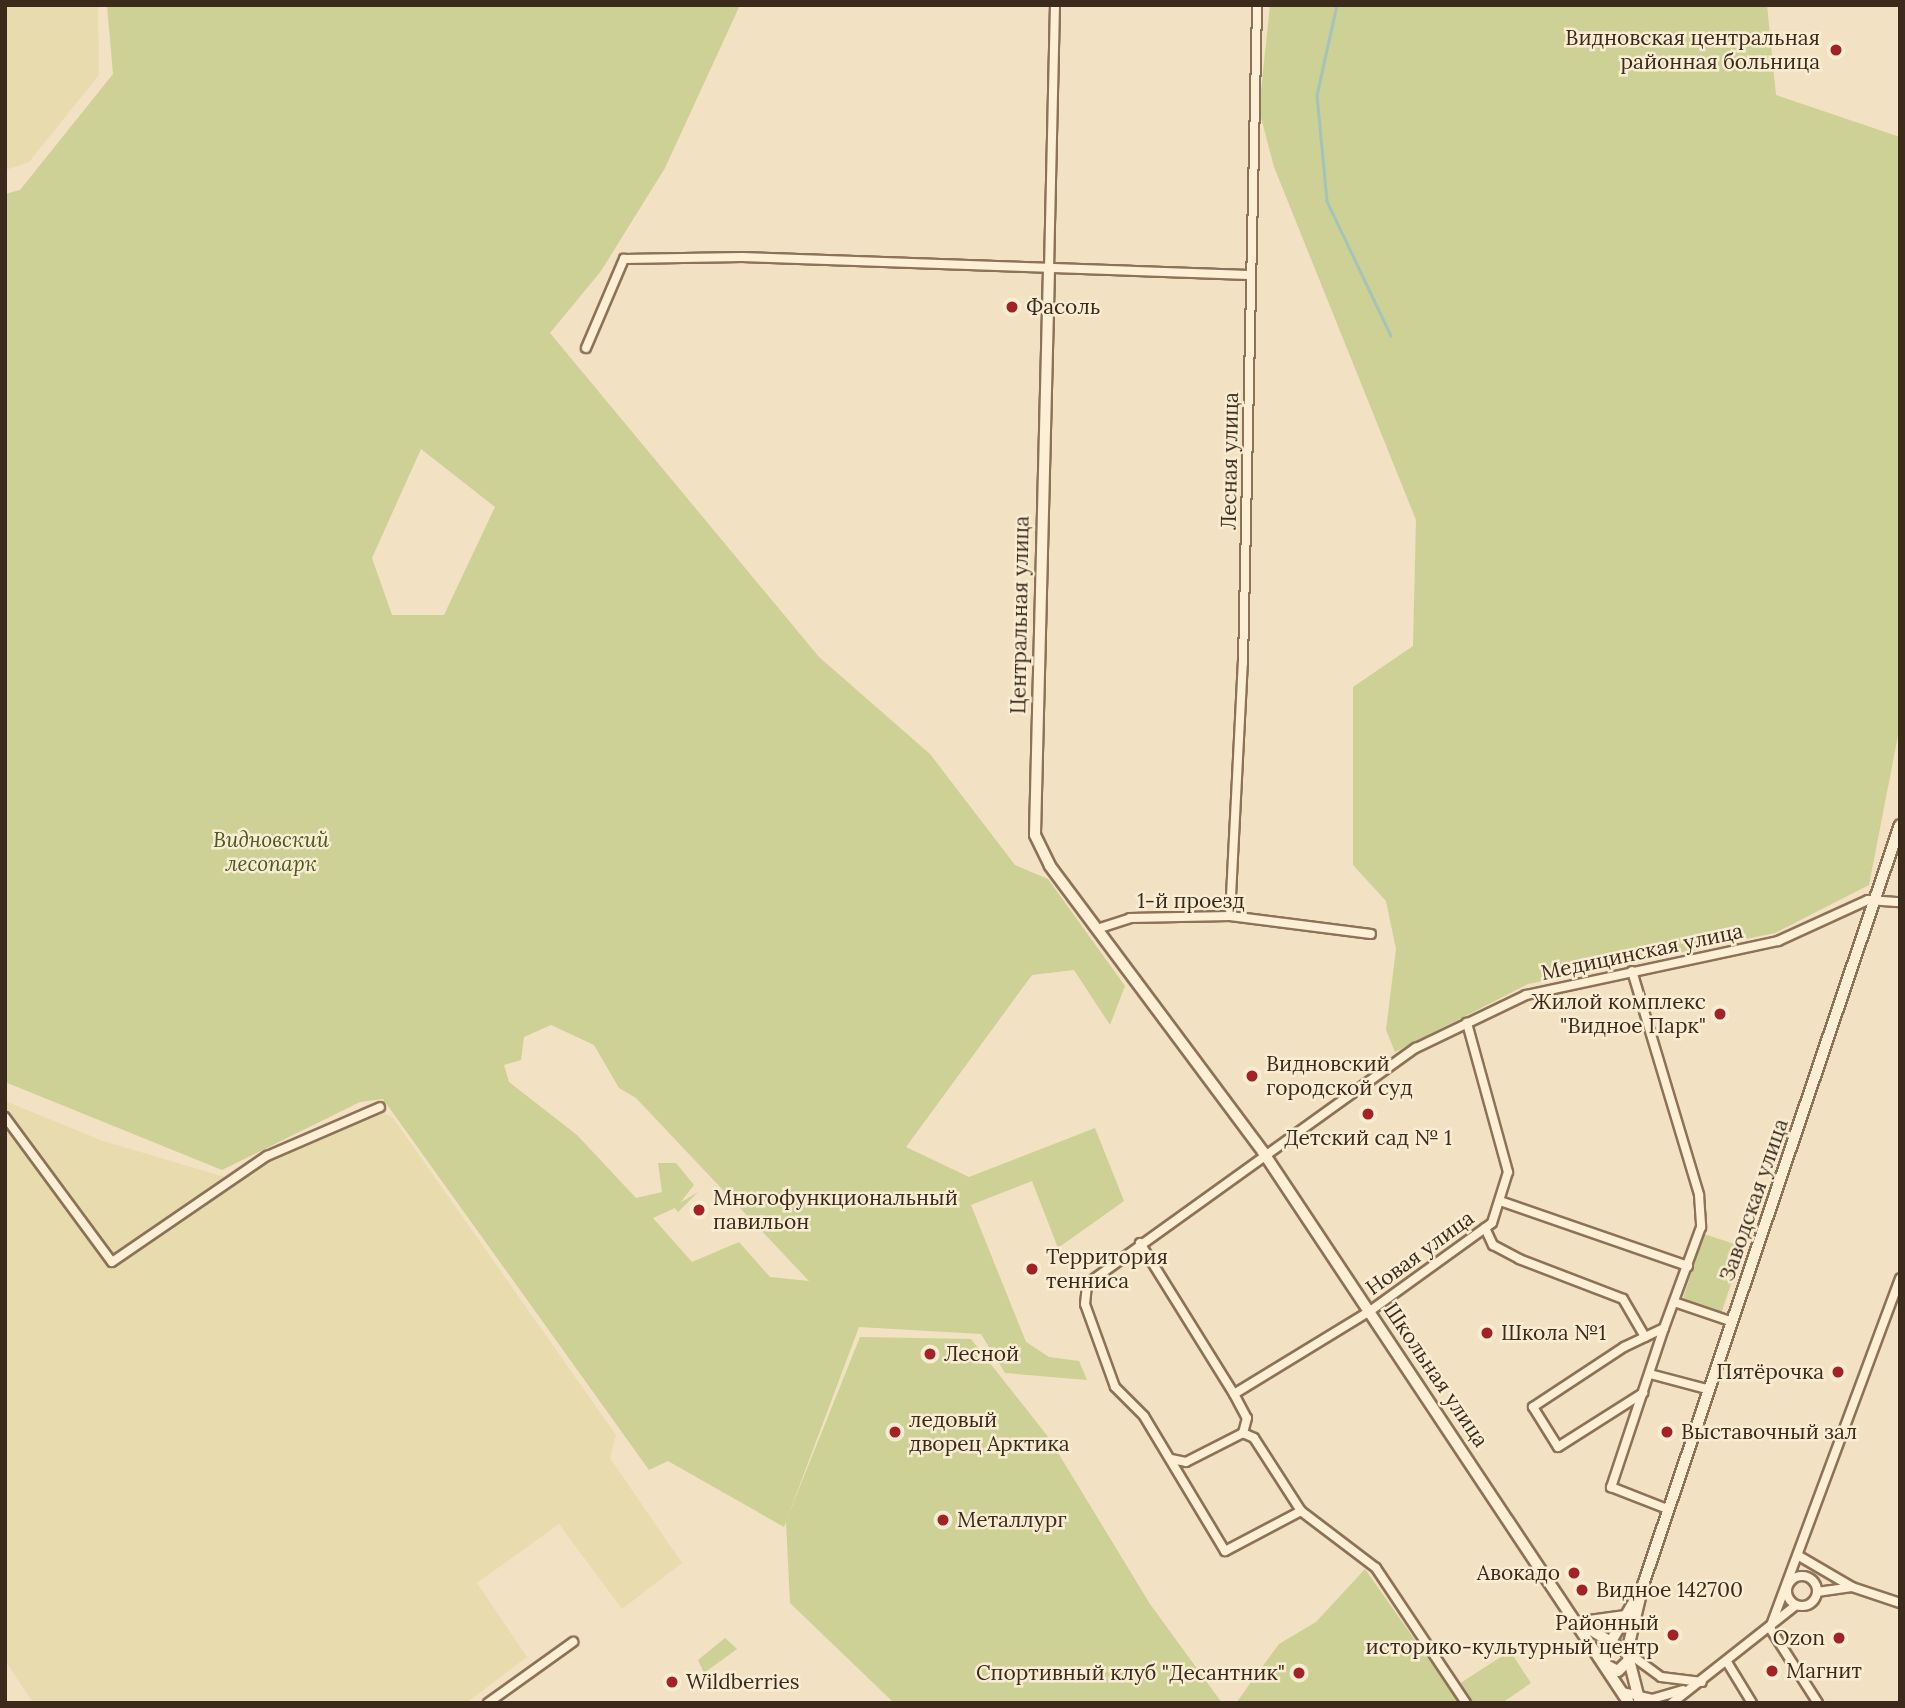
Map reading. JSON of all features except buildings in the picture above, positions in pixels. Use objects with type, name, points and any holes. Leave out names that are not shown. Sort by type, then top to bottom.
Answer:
[{"type":"street","name":"Центральная улица","points":[[1055,5],[1035,835],[1097,929],[1263,1152]]},
{"type":"street","name":"Лесная улица","points":[[1230,916],[1244,663],[1249,275],[1257,5]]},
{"type":"street","points":[[586,348],[624,259],[742,257],[1249,275]]},
{"type":"street","name":"Заводская улица","points":[[1642,1587],[1880,898],[1900,825]]},
{"type":"street","points":[[1880,898],[1900,902]]},
{"type":"street","name":"Медицинская улица","points":[[1168,1457],[1144,1416],[1115,1387],[1085,1304],[1087,1284],[1263,1152],[1416,1048],[1467,1023],[1526,995],[1778,941],[1880,898]]},
{"type":"street","name":"1-й проезд","points":[[1097,929],[1130,918],[1230,916],[1371,934]]},
{"type":"street","points":[[1632,971],[1699,1195],[1701,1227],[1677,1303],[1664,1328],[1611,1487],[1667,1509]]},
{"type":"street","name":"Новая улица","points":[[1234,1394],[1370,1311],[1485,1228],[1500,1201],[1508,1172],[1467,1023]]},
{"type":"street","points":[[5,1117],[112,1262],[267,1156],[380,1107]]},
{"type":"street","name":"Школьная улица","points":[[1263,1152],[1577,1620],[1622,1692],[1636,1701]]},
{"type":"street","points":[[1500,1201],[1688,1266]]},
{"type":"street","points":[[1485,1228],[1493,1245],[1519,1259],[1623,1299],[1645,1337]]},
{"type":"street","points":[[1140,1243],[1247,1418],[1243,1433],[1186,1462],[1168,1457]]},
{"type":"street","points":[[1770,1628],[1799,1556],[1900,1278]]},
{"type":"street","points":[[1677,1303],[1733,1322]]},
{"type":"street","points":[[1643,1393],[1558,1447],[1533,1407],[1645,1337],[1664,1328]]},
{"type":"street","points":[[1650,1374],[1710,1390]]},
{"type":"street","points":[[1243,1433],[1254,1438],[1301,1511],[1376,1568],[1466,1703]]},
{"type":"street","points":[[1168,1457],[1225,1551],[1233,1552],[1301,1511]]},
{"type":"street","points":[[1799,1556],[1819,1570],[1853,1587],[1900,1603]]},
{"type":"street","points":[[1799,1556],[1803,1576],[1817,1592]]},
{"type":"street","points":[[1788,1584],[1819,1570]]},
{"type":"street","points":[[1788,1584],[1796,1605]]},
{"type":"street","points":[[1628,1656],[1618,1671],[1605,1665],[1610,1644],[1642,1587]]},
{"type":"street","points":[[1642,1587],[1628,1656],[1636,1701],[1669,1697],[1702,1682]]},
{"type":"street","points":[[1672,1703],[1702,1682],[1796,1605],[1810,1603],[1817,1592],[1853,1587]]},
{"type":"street","points":[[1577,1620],[1593,1625],[1626,1616]]},
{"type":"street","points":[[1577,1620],[1661,1677],[1702,1682]]},
{"type":"street","points":[[1770,1628],[1818,1703]]},
{"type":"street","points":[[488,1703],[573,1642]]},
{"type":"street","points":[[1727,1662],[1752,1703]]},
{"type":"shaded area","points":[[5,5],[98,5],[99,75],[29,162],[5,170]]},
{"type":"shaded area","points":[[5,1101],[103,1141],[225,1177],[379,1111],[393,1118],[616,1435],[610,1458],[682,1563],[622,1609],[559,1524],[477,1583],[527,1657],[466,1703],[33,1703],[5,1660]]},
{"type":"green space","name":"Видновский лесопарк","points":[[107,5],[740,5],[665,168],[601,271],[550,333],[819,657],[930,754],[1015,865],[1048,879],[1125,986],[1110,1025],[1074,970],[1032,975],[906,1147],[969,1177],[1095,1128],[1124,1201],[1058,1248],[1032,1181],[971,1205],[1026,1342],[1049,1357],[1079,1361],[1087,1380],[1005,1373],[981,1334],[859,1327],[784,1527],[668,1461],[649,1470],[383,1099],[360,1102],[222,1170],[5,1082],[5,194],[20,190],[113,74]],"holes":[[[421,449],[495,507],[444,615],[392,615],[372,558]],[[551,1025],[594,1045],[619,1088],[636,1098],[809,1281],[770,1277],[739,1242],[692,1262],[653,1218],[675,1208],[678,1212],[698,1192],[680,1203],[694,1185],[676,1163],[658,1163],[662,1192],[636,1198],[577,1135],[509,1082],[504,1065],[521,1060],[524,1037]]]},
{"type":"green space","points":[[1270,5],[1767,5],[1776,95],[1900,137],[1900,725],[1869,885],[1775,933],[1528,984],[1395,1052],[1386,1030],[1396,949],[1386,901],[1353,865],[1353,687],[1413,646],[1416,520],[1274,167],[1259,110]]},
{"type":"green space","points":[[1704,1234],[1743,1247],[1721,1313],[1682,1301]]},
{"type":"green space","name":"Металлург","points":[[860,1337],[971,1339],[1049,1438],[1150,1604],[1222,1703],[894,1703],[790,1603],[786,1521]]},
{"type":"green space","points":[[1365,1569],[1459,1703],[1236,1703],[1279,1644],[1316,1622]]},
{"type":"green space","points":[[725,1638],[737,1649],[704,1673],[698,1660]]},
{"type":"green space","points":[[1510,1651],[1531,1683],[1502,1703],[1472,1703],[1459,1684]]},
{"type":"waterway","points":[[1337,5],[1317,95],[1327,201],[1391,336]]},
{"type":"place","name":"Видновская центральная районная больница","points":[[1836,50]]},
{"type":"place","name":"Фасоль","points":[[1012,307]]},
{"type":"place","name":"Жилой комплекс \"Видное Парк\"","points":[[1720,1014]]},
{"type":"place","name":"Видновский городской суд","points":[[1252,1076]]},
{"type":"place","name":"Детский сад № 1","points":[[1368,1114]]},
{"type":"place","name":"Многофункциональный павильон","points":[[699,1210]]},
{"type":"place","name":"Территория тенниса","points":[[1032,1269]]},
{"type":"place","name":"Школа №1","points":[[1487,1333]]},
{"type":"place","name":"Лесной","points":[[930,1354]]},
{"type":"place","name":"Пятёрочка","points":[[1838,1372]]},
{"type":"place","name":"ледовый дворец Арктика","points":[[895,1432]]},
{"type":"place","name":"Выставочный зал","points":[[1667,1432]]},
{"type":"place","name":"Металлург","points":[[943,1520]]},
{"type":"place","name":"Авокадо","points":[[1574,1573]]},
{"type":"place","name":"Видное 142700","points":[[1582,1590]]},
{"type":"place","name":"Районный историко-культурный центр","points":[[1673,1635]]},
{"type":"place","name":"Ozon","points":[[1839,1638]]},
{"type":"place","name":"Магнит","points":[[1772,1671]]},
{"type":"place","name":"Спортивный клуб \"Десантник\"","points":[[1299,1673]]},
{"type":"place","name":"Wildberries","points":[[672,1682]]}]
